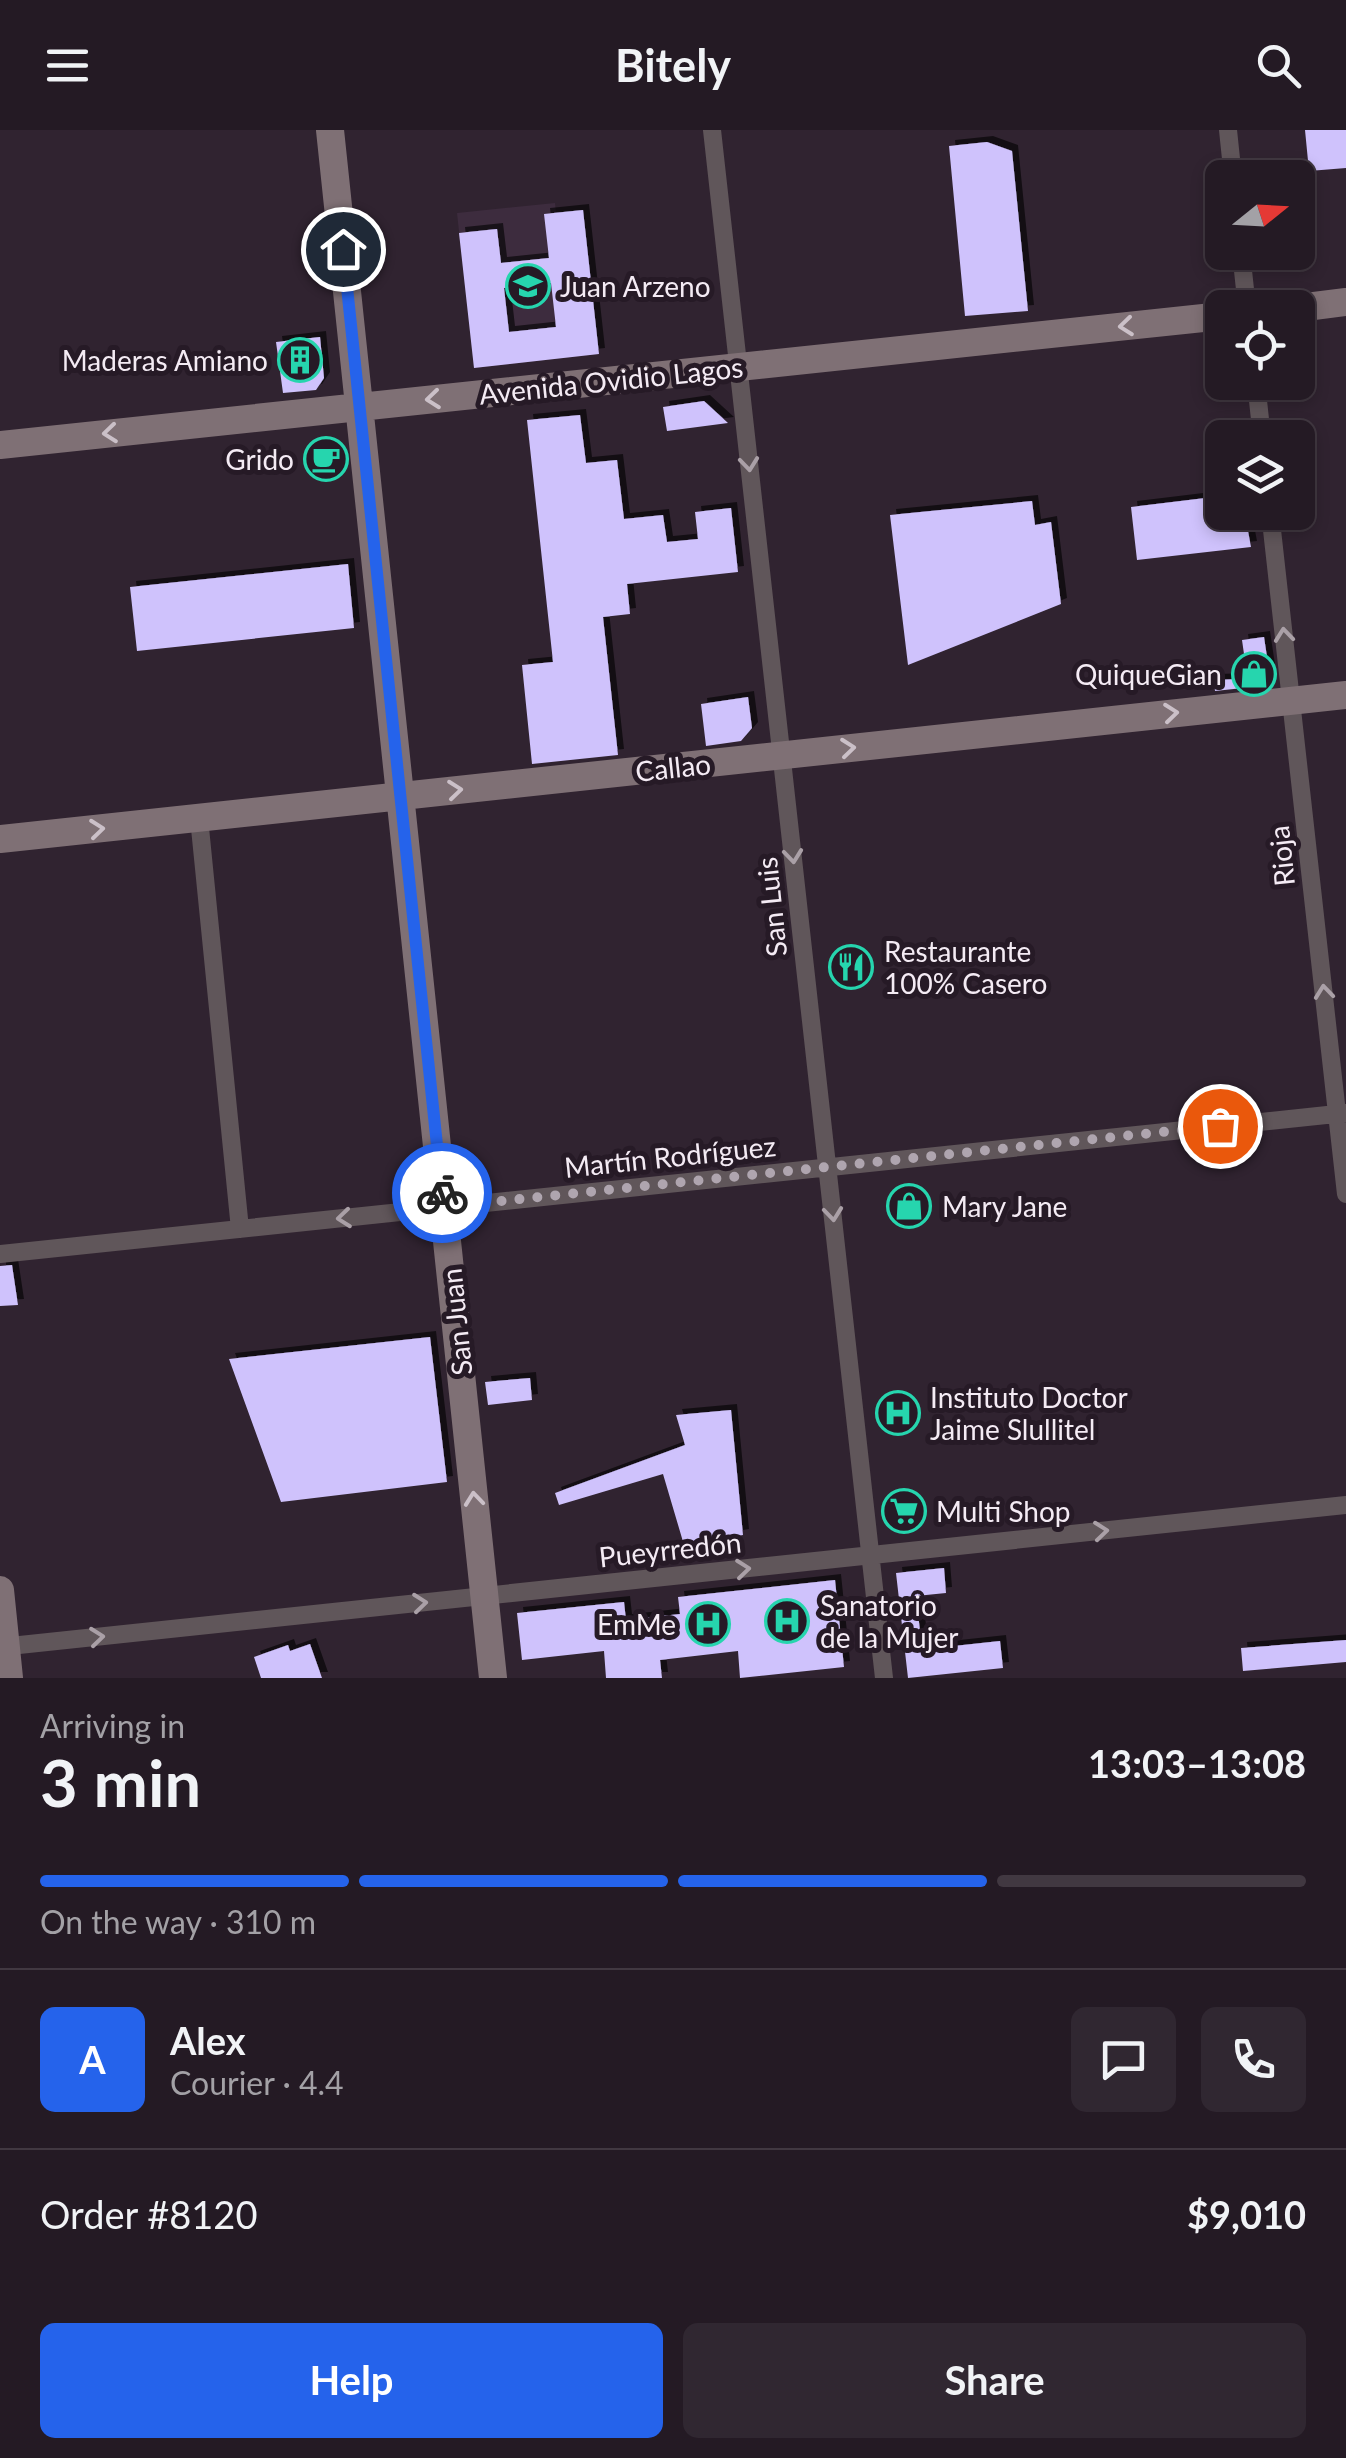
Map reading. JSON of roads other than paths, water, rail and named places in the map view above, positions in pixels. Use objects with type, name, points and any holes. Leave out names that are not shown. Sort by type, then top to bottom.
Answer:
[{"type":"main road","name":"San Juan","points":[[330,130],[493,1678]]},
{"type":"main road","points":[[1315,306],[1346,302]]},
{"type":"main road","name":"Avenida Ovidio Lagos","points":[[0,445],[1205,318]]},
{"type":"main road","name":"Callao","points":[[0,839],[1346,694]]},
{"type":"main road","points":[[0,1590],[9,1678]]},
{"type":"street","name":"San Luis","points":[[712,130],[884,1678]]},
{"type":"street","points":[[1228,130],[1231,160]]},
{"type":"street","name":"Rioja","points":[[1272,530],[1341,1114],[1346,1194]]},
{"type":"street","points":[[199,818],[240,1229]]},
{"type":"street","name":"Martín Rodríguez","points":[[0,1254],[1341,1114]]},
{"type":"street","name":"Pueyrredón","points":[[3,1647],[1346,1505]]},
{"type":"place","name":"Juan Arzeno","points":[[528,286]]},
{"type":"place","name":"Maderas Amiano","points":[[300,360]]},
{"type":"place","name":"Grido","points":[[326,459]]},
{"type":"place","name":"QuiqueGian","points":[[1254,674]]},
{"type":"place","name":"Restaurante 100% Casero","points":[[851,967]]},
{"type":"place","name":"Mary Jane","points":[[909,1206]]},
{"type":"place","name":"Instituto Doctor Jaime Slullitel","points":[[898,1413]]},
{"type":"place","name":"Multi Shop","points":[[904,1511]]},
{"type":"place","name":"Sanatorio de la Mujer","points":[[787,1621]]},
{"type":"place","name":"EmMe","points":[[708,1624]]}]
